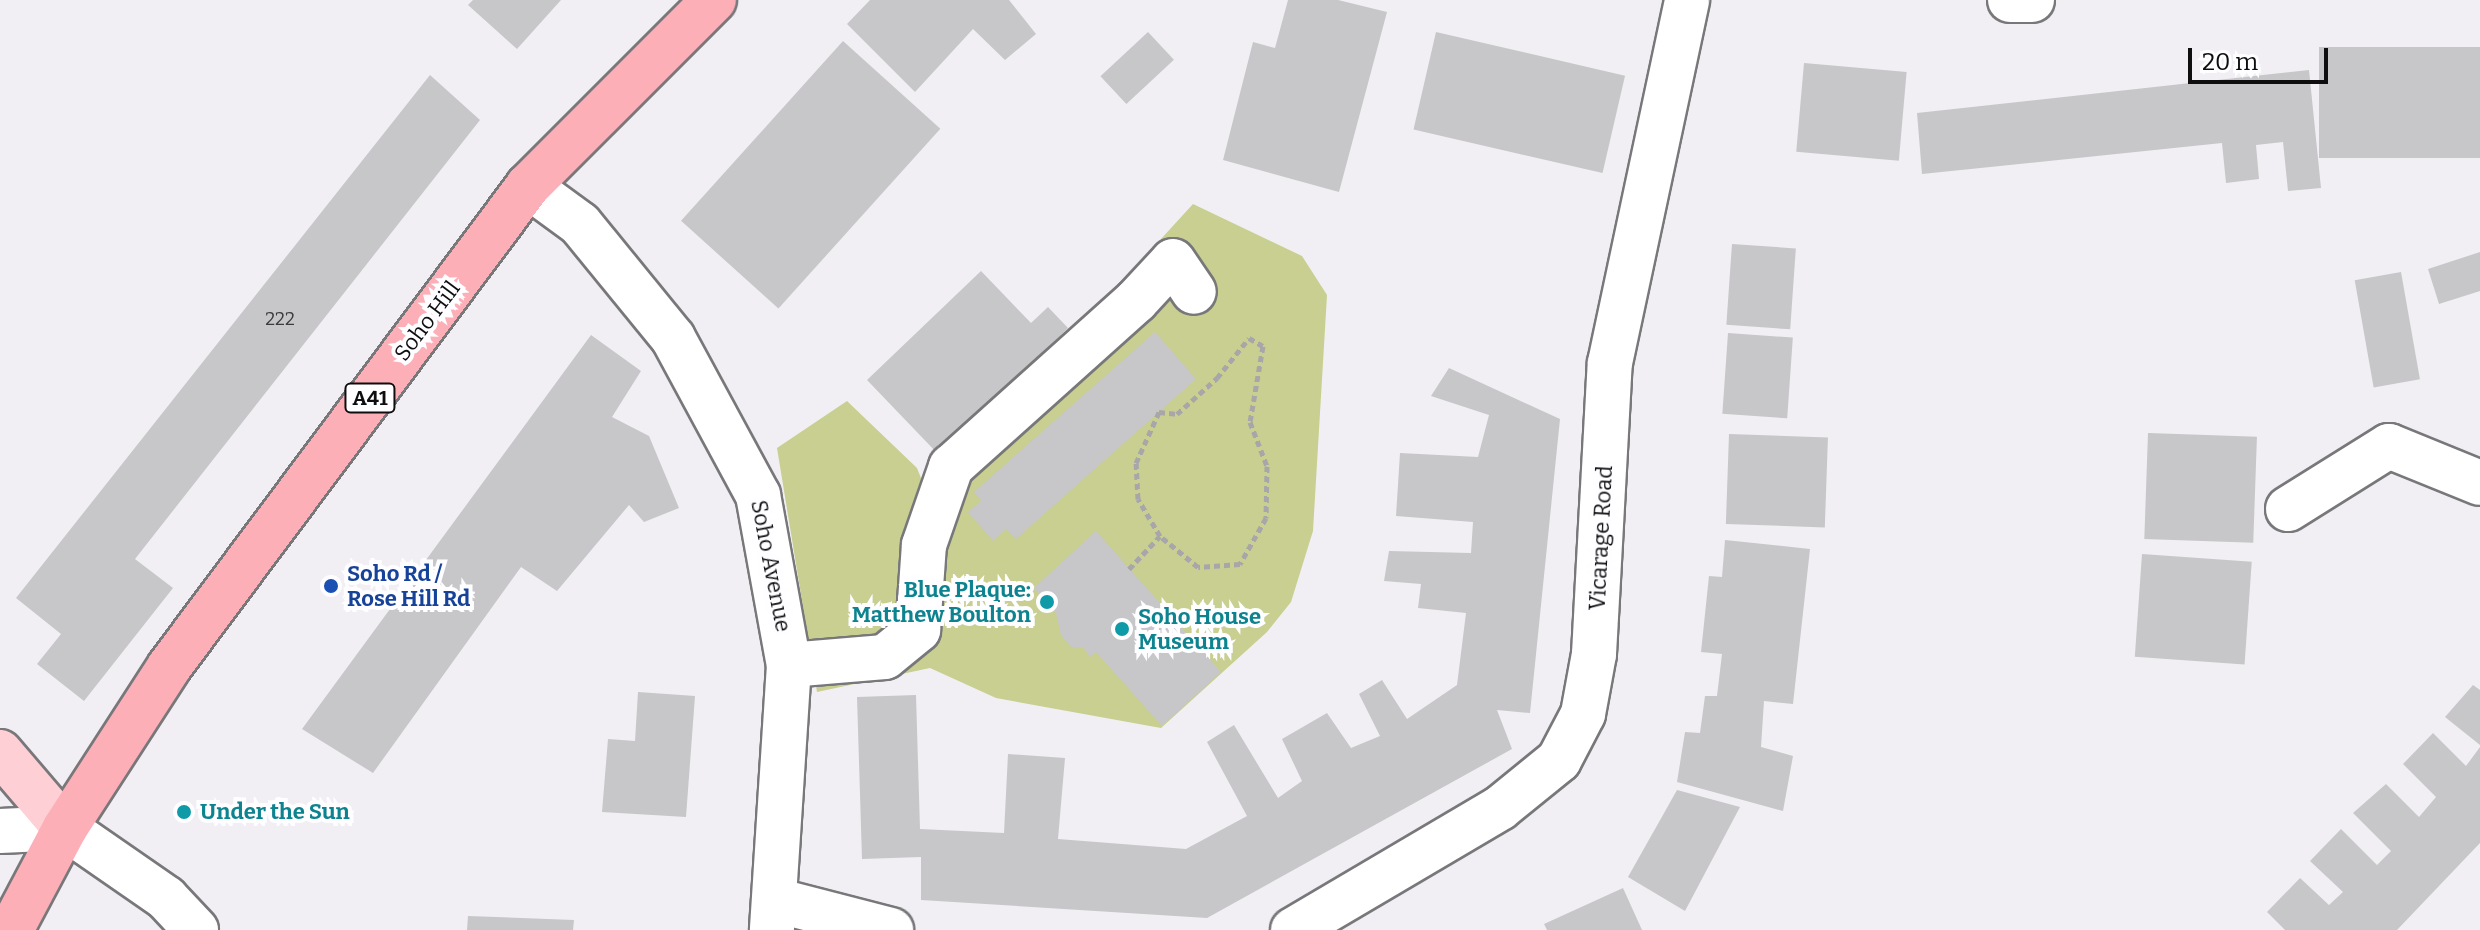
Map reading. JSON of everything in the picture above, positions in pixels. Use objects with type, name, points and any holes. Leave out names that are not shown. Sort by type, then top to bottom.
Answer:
[{"type":"highway","name":"Soho Hill","points":[[65,828],[169,667],[528,186],[714,0]]},
{"type":"highway","name":"A41","points":[[11,930],[65,828]]},
{"type":"main road","points":[[0,752],[65,828]]},
{"type":"street","name":"Vicarage Road","points":[[1293,930],[1500,808],[1559,760],[1583,714],[1594,654],[1610,363],[1687,0]]},
{"type":"street","points":[[2010,0],[2030,0]]},
{"type":"street","name":"Soho Avenue","points":[[528,186],[580,224],[673,338],[717,412],[758,495],[789,665],[774,915]]},
{"type":"street","points":[[789,665],[885,657],[918,630],[924,545],[951,467],[1136,301],[1173,261],[1194,292]]},
{"type":"street","points":[[2288,509],[2389,446],[2480,483]]},
{"type":"street","points":[[0,831],[65,828],[166,898],[196,930]]},
{"type":"street","points":[[774,915],[891,930]]},
{"type":"path","points":[[1249,338],[1263,346],[1250,422],[1267,466],[1266,518],[1240,564],[1198,567],[1160,536],[1138,499],[1136,463],[1153,425],[1159,412],[1177,414],[1217,378],[1249,338]]},
{"type":"path","points":[[1129,569],[1160,536]]},
{"type":"green space","points":[[1193,204],[1302,256],[1327,295],[1313,531],[1291,602],[1267,632],[1161,728],[996,698],[930,668],[817,692],[777,448],[847,401],[917,468],[923,483],[1086,321]]},
{"type":"building","points":[[473,0],[561,0],[517,49],[468,5]]},
{"type":"building","points":[[870,0],[1009,0],[1036,34],[1005,60],[973,29],[915,92],[847,24]]},
{"type":"building","points":[[1288,0],[1338,0],[1387,12],[1339,192],[1223,160],[1253,42],[1275,48]]},
{"type":"building","points":[[1148,32],[1174,60],[1126,104],[1100,76]]},
{"type":"building","points":[[1436,32],[1625,76],[1603,173],[1414,129]]},
{"type":"building","points":[[843,41],[940,129],[778,308],[681,221]]},
{"type":"building","points":[[2319,47],[2480,47],[2480,158],[2319,158]]},
{"type":"building","points":[[1804,63],[1907,72],[1899,161],[1796,152]]},
{"type":"building","points":[[2309,70],[2321,188],[2288,191],[2283,142],[2256,145],[2259,179],[2226,183],[2222,143],[1922,174],[1917,113]]},
{"type":"building","points":[[430,75],[480,120],[135,559],[173,588],[84,701],[37,664],[61,634],[16,598]]},
{"type":"building","points":[[1732,244],[1796,248],[1790,329],[1726,325]]},
{"type":"building","points":[[2480,252],[2480,291],[2439,304],[2428,269]]},
{"type":"building","points":[[981,271],[1031,323],[1048,307],[1068,328],[938,454],[867,380]]},
{"type":"building","points":[[2401,272],[2420,379],[2374,388],[2355,280]]},
{"type":"building","points":[[1155,332],[1196,379],[1016,539],[1006,529],[993,541],[968,512],[981,501],[974,492]]},
{"type":"building","points":[[1728,333],[1793,338],[1787,418],[1722,414]]},
{"type":"building","points":[[591,335],[641,371],[612,417],[649,436],[679,508],[644,522],[629,505],[557,591],[521,567],[373,773],[302,729]]},
{"type":"building","points":[[1449,368],[1560,419],[1530,713],[1497,710],[1512,749],[1207,918],[921,900],[921,857],[862,859],[857,697],[916,695],[920,829],[1004,833],[1008,754],[1065,758],[1058,839],[1186,849],[1247,816],[1207,742],[1234,725],[1278,798],[1302,781],[1282,739],[1327,713],[1351,748],[1380,736],[1359,694],[1382,680],[1407,719],[1457,685],[1466,613],[1418,608],[1421,584],[1384,581],[1389,551],[1471,553],[1473,522],[1396,516],[1400,453],[1478,457],[1489,415],[1431,396]]},
{"type":"building","points":[[2148,433],[2257,437],[2253,543],[2144,539]]},
{"type":"building","points":[[1729,434],[1828,437],[1825,527],[1726,524]]},
{"type":"building","name":"Soho House Museum","points":[[1096,531],[1221,672],[1162,726],[1096,652],[1090,657],[1084,648],[1071,647],[1061,635],[1056,613],[1034,588]]},
{"type":"building","points":[[1725,540],[1810,549],[1793,704],[1764,701],[1761,747],[1793,756],[1783,811],[1677,782],[1685,732],[1700,733],[1705,696],[1717,696],[1722,654],[1701,652],[1709,576],[1722,577]]},
{"type":"building","points":[[2142,554],[2252,562],[2245,664],[2135,657]]},
{"type":"building","points":[[2473,685],[2480,690],[2480,745],[2445,717]]},
{"type":"building","points":[[638,692],[695,696],[686,817],[602,812],[608,739],[635,741]]},
{"type":"building","points":[[2433,733],[2466,766],[2480,747],[2480,843],[2397,930],[2285,930],[2267,912],[2300,878],[2329,905],[2343,892],[2310,861],[2341,829],[2377,865],[2391,851],[2353,813],[2386,784],[2419,817],[2436,797],[2403,764]]},
{"type":"building","points":[[1677,790],[1740,807],[1685,911],[1628,877]]},
{"type":"building","points":[[1623,888],[1642,930],[1547,930],[1544,924]]},
{"type":"building","points":[[468,916],[574,920],[573,930],[467,930]]},
{"type":"place","name":"Soho Rd / Rose Hill Rd","points":[[331,586]]},
{"type":"place","name":"Blue Plaque: Matthew Boulton","points":[[1047,602]]},
{"type":"place","name":"Soho House Museum","points":[[1122,629]]},
{"type":"place","name":"Under the Sun","points":[[184,812]]}]
